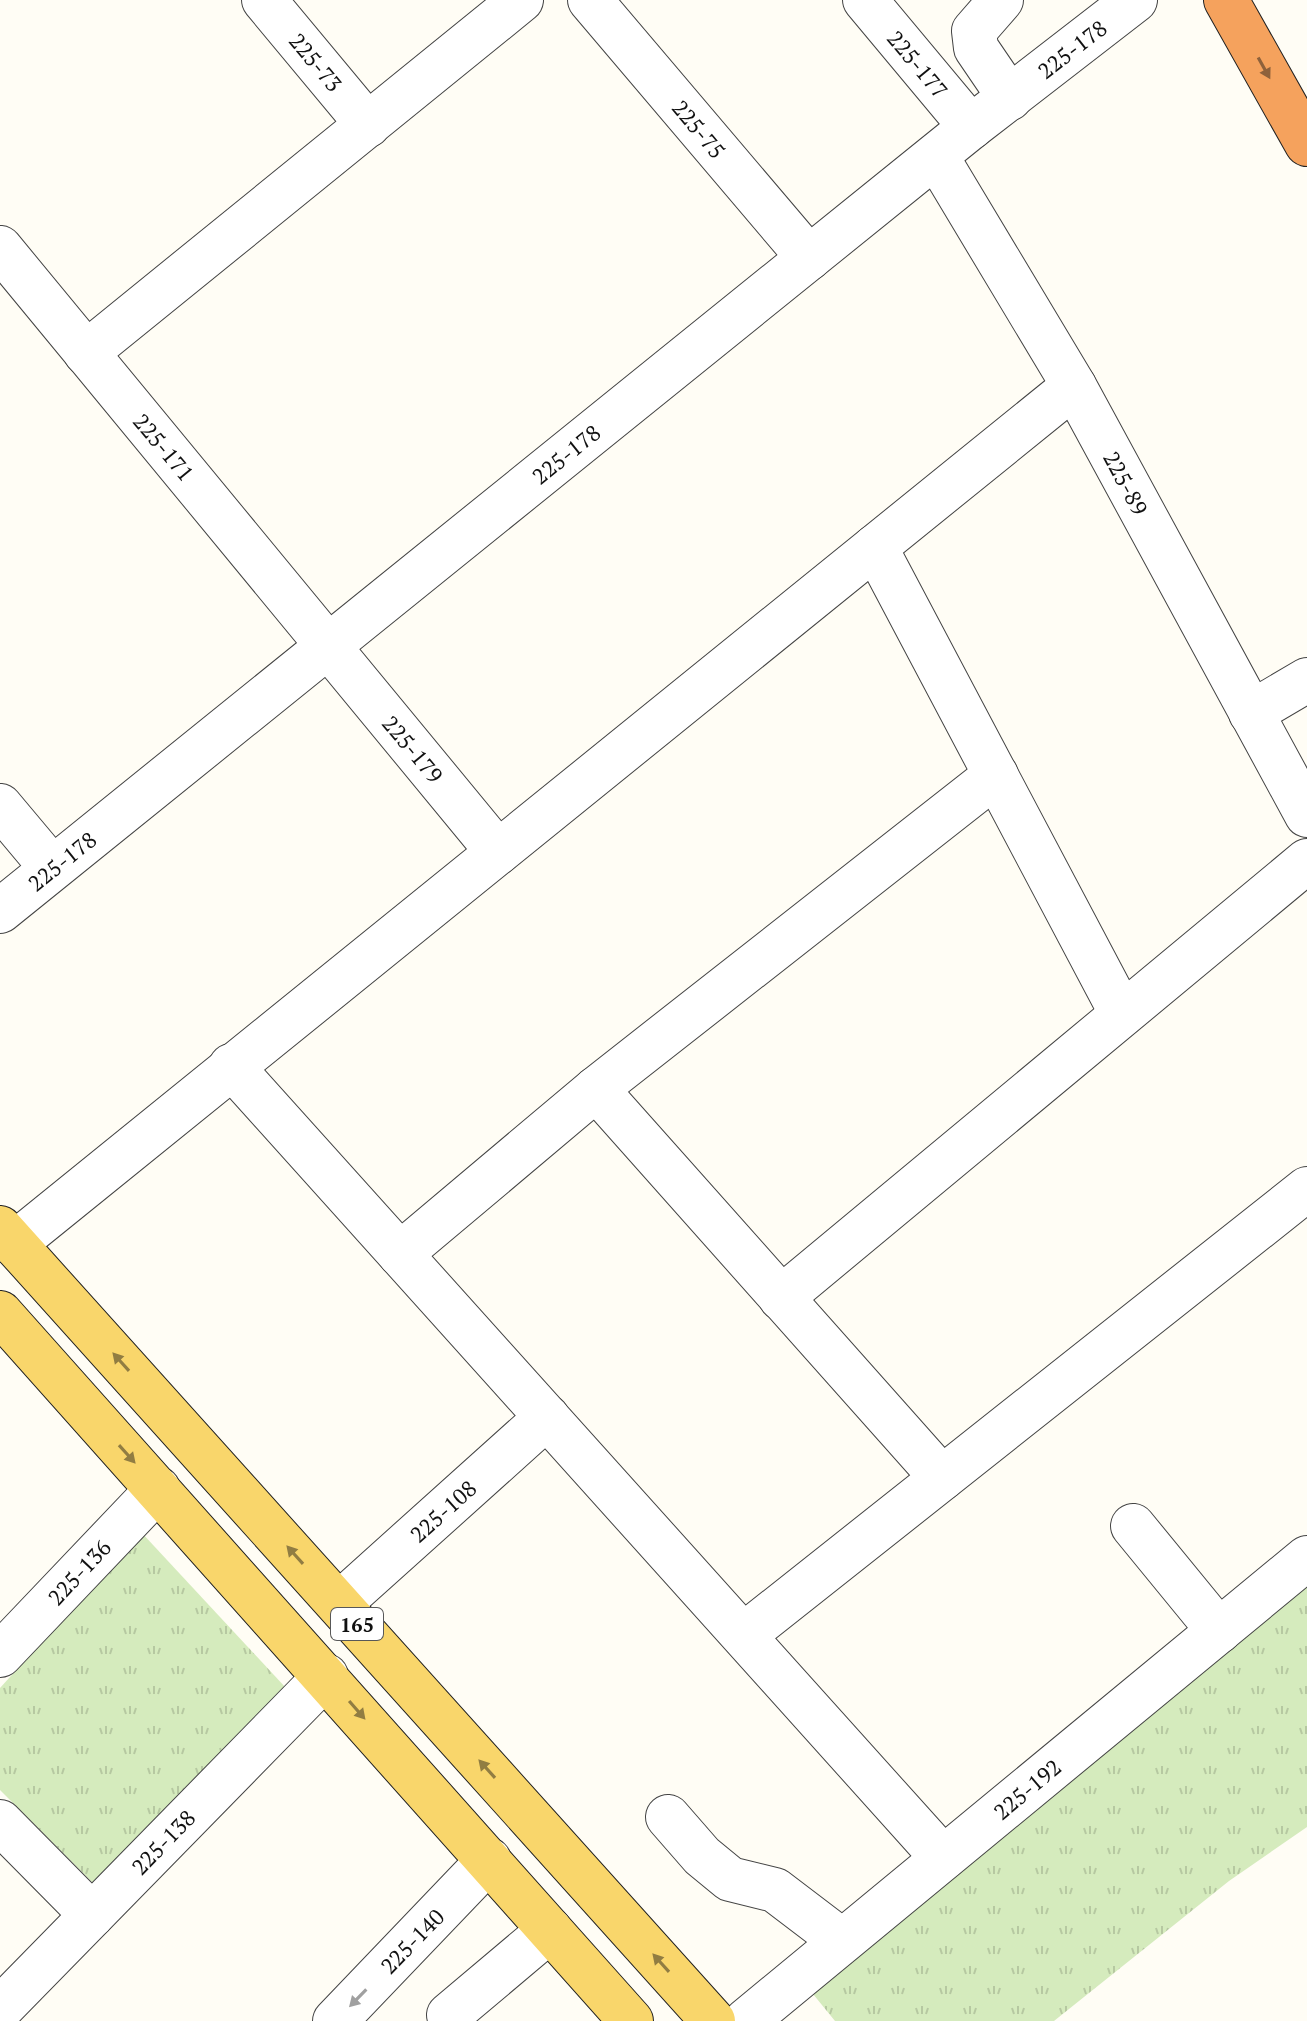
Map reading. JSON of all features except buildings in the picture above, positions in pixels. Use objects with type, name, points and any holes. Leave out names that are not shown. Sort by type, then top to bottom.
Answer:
[{"type":"highway","points":[[1226,0],[1307,144]]},
{"type":"main road","name":"165","points":[[7,1236],[713,2021]]},
{"type":"main road","name":"165","points":[[0,1313],[631,2021]]},
{"type":"main road","points":[[194,1529],[238,1492]]},
{"type":"street","name":"225-73","points":[[264,0],[368,125]]},
{"type":"street","points":[[86,353],[521,0]]},
{"type":"street","name":"225-75","points":[[590,0],[809,258]]},
{"type":"street","name":"225-177","points":[[865,0],[971,127]]},
{"type":"street","points":[[1001,0],[974,31],[976,48],[1010,98]]},
{"type":"street","name":"225-178","points":[[0,911],[971,127],[1135,0]]},
{"type":"street","name":"225-89","points":[[936,156],[1074,386],[1307,815]]},
{"type":"street","name":"225-171","points":[[0,248],[328,646]]},
{"type":"street","points":[[7,1236],[231,1066],[1074,386]]},
{"type":"street","points":[[875,547],[1122,1014]]},
{"type":"street","name":"225-179","points":[[328,646],[498,852]]},
{"type":"street","points":[[1251,713],[1307,680]]},
{"type":"street","points":[[400,1254],[596,1089],[996,775]]},
{"type":"street","points":[[0,806],[52,868]]},
{"type":"street","points":[[781,1298],[1307,861]]},
{"type":"street","points":[[231,1066],[943,1858]]},
{"type":"street","points":[[596,1089],[942,1478]]},
{"type":"street","points":[[744,1635],[1307,1189]]},
{"type":"street","name":"225-108","points":[[339,1604],[547,1417]]},
{"type":"street","name":"225-136","points":[[0,1655],[158,1489]]},
{"type":"street","points":[[1133,1526],[1219,1631]]},
{"type":"street","name":"225-192","points":[[746,2021],[1307,1558]]},
{"type":"street","name":"225-138","points":[[0,2009],[326,1676]]},
{"type":"street","points":[[668,1817],[702,1856],[730,1879],[775,1890],[842,1941]]},
{"type":"street","points":[[0,1822],[92,1915]]},
{"type":"street","name":"225-140","points":[[335,2021],[489,1860]]},
{"type":"street","points":[[449,2015],[550,1930]]},
{"type":"green space","points":[[141,1532],[286,1688],[96,1886],[0,1790],[0,1688]]},
{"type":"green space","points":[[1307,1586],[1307,1827],[1229,1881],[1054,2021],[835,2021],[804,1983]]}]
